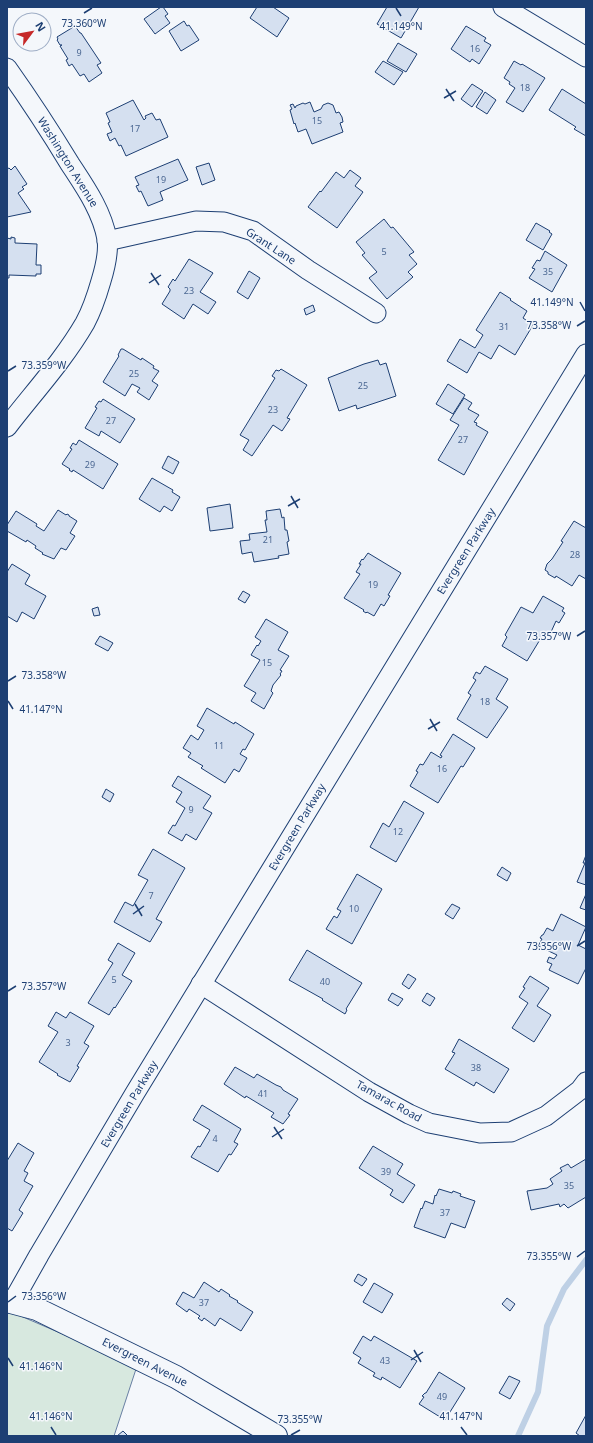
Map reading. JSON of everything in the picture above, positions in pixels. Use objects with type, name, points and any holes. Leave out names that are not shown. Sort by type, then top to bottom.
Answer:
[{"type":"main road","name":"Evergreen Avenue","points":[[10,1302],[37,1309],[176,1377],[276,1436]]},
{"type":"street","points":[[503,7],[586,57]]},
{"type":"street","name":"Washington Avenue","points":[[7,68],[45,124],[89,194],[98,211],[107,241],[107,255],[104,272],[85,322],[56,366],[7,427]]},
{"type":"street","name":"Grant Lane","points":[[107,241],[196,221],[224,222],[253,231],[308,270],[376,313]]},
{"type":"street","name":"Evergreen Parkway","points":[[10,1302],[201,984],[586,354]]},
{"type":"street","name":"Tamarac Road","points":[[201,984],[369,1092],[429,1123],[480,1132],[511,1132],[546,1116],[580,1090],[586,1082]]},
{"type":"shaded area","points":[[7,1313],[16,1314],[137,1366],[114,1436],[7,1436]]},
{"type":"building","points":[[163,7],[168,14],[165,16],[170,23],[155,34],[144,19]]},
{"type":"building","points":[[257,7],[273,7],[289,18],[277,37],[250,18]]},
{"type":"building","points":[[387,7],[419,7],[401,38],[377,24]]},
{"type":"building","points":[[184,21],[187,26],[189,25],[199,40],[181,51],[169,31]]},
{"type":"building","points":[[75,26],[101,63],[97,65],[102,73],[89,82],[84,74],[80,76],[72,64],[69,66],[66,60],[68,59],[60,46],[62,45],[60,45],[57,40],[57,37]]},
{"type":"building","points":[[466,26],[486,38],[484,41],[491,45],[479,64],[472,59],[470,62],[451,49]]},
{"type":"building","points":[[398,43],[417,54],[406,72],[387,61]]},
{"type":"building","points":[[383,61],[403,72],[394,85],[375,72]]},
{"type":"building","points":[[514,61],[521,65],[522,64],[545,78],[523,112],[506,102],[515,88],[504,78]]},
{"type":"building","points":[[472,84],[483,91],[472,107],[461,99]]},
{"type":"building","points":[[562,89],[586,104],[586,136],[574,129],[576,127],[549,110]]},
{"type":"building","points":[[485,92],[496,100],[487,114],[476,107]]},
{"type":"building","points":[[133,100],[144,120],[146,118],[145,116],[152,113],[156,120],[160,119],[168,137],[126,156],[121,145],[119,146],[115,138],[110,141],[107,134],[112,132],[106,113]]},
{"type":"building","points":[[310,102],[314,112],[321,109],[323,105],[328,103],[333,105],[336,113],[339,112],[342,117],[343,122],[340,123],[343,132],[312,144],[306,129],[298,132],[295,123],[294,124],[290,105],[293,104],[295,108],[303,103],[305,104]]},
{"type":"building","points":[[178,159],[188,180],[160,192],[163,200],[148,206],[141,191],[139,192],[136,186],[139,185],[135,177]]},
{"type":"building","points":[[209,163],[215,180],[202,185],[196,167]]},
{"type":"building","points":[[15,166],[27,184],[22,187],[24,189],[18,193],[31,212],[7,217],[7,169],[9,168],[11,170]]},
{"type":"building","points":[[350,170],[361,178],[355,186],[363,192],[337,228],[308,207],[336,172],[344,178]]},
{"type":"building","points":[[384,219],[391,228],[393,227],[414,252],[409,255],[417,264],[408,272],[413,277],[387,299],[369,278],[377,272],[362,255],[365,253],[356,242]]},
{"type":"building","points":[[536,223],[550,231],[549,232],[552,234],[543,250],[526,240]]},
{"type":"building","points":[[11,237],[15,238],[15,243],[37,244],[36,265],[41,265],[41,274],[36,274],[36,276],[9,275],[9,278],[7,278],[7,238],[11,239]]},
{"type":"building","points":[[545,251],[567,265],[552,292],[529,278],[535,269],[532,268],[537,260],[540,261]]},
{"type":"building","points":[[189,259],[213,273],[200,292],[216,302],[208,314],[193,304],[184,319],[162,304],[170,291],[168,287],[173,279],[175,281]]},
{"type":"building","points":[[249,271],[260,278],[248,299],[237,292]]},
{"type":"building","points":[[500,292],[527,311],[523,318],[533,325],[515,355],[499,345],[491,359],[479,352],[467,373],[447,361],[460,339],[475,348],[483,335],[476,330]]},
{"type":"building","points":[[313,305],[315,311],[306,315],[304,309]]},
{"type":"building","points":[[121,349],[141,360],[142,358],[154,366],[153,368],[159,371],[152,381],[158,385],[149,400],[137,392],[140,388],[132,384],[125,396],[103,382],[119,356],[118,355]]},
{"type":"building","points":[[378,360],[380,365],[386,363],[396,396],[357,409],[356,405],[339,411],[328,378]]},
{"type":"building","points":[[281,369],[307,385],[287,418],[290,419],[282,431],[273,425],[252,456],[243,450],[249,440],[240,435],[275,378],[272,376],[276,370],[279,371]]},
{"type":"building","points":[[448,384],[465,395],[453,414],[436,404]]},
{"type":"building","points":[[464,398],[472,403],[468,409],[479,415],[474,422],[477,423],[476,425],[488,432],[464,475],[438,460],[459,425],[450,420]]},
{"type":"building","points":[[103,399],[135,419],[120,443],[101,431],[99,436],[85,428],[97,408],[95,407],[99,401],[101,402]]},
{"type":"building","points":[[79,440],[118,464],[103,489],[73,470],[72,472],[62,464],[72,449],[70,448],[73,443],[76,445]]},
{"type":"building","points":[[168,456],[179,462],[173,474],[162,468]]},
{"type":"building","points":[[152,478],[173,490],[172,492],[180,497],[172,511],[164,506],[160,512],[139,499]]},
{"type":"building","points":[[230,504],[233,528],[210,531],[207,508]]},
{"type":"building","points":[[280,509],[282,518],[284,517],[285,530],[287,530],[289,554],[278,556],[279,558],[254,562],[252,552],[242,554],[240,541],[250,540],[249,534],[267,532],[265,520],[267,520],[266,511]]},
{"type":"building","points":[[58,510],[77,521],[70,533],[75,536],[66,550],[61,548],[54,559],[42,554],[43,553],[35,548],[36,546],[27,540],[26,542],[7,531],[7,525],[16,511],[37,524],[36,526],[44,531]]},
{"type":"building","points":[[574,521],[586,528],[586,579],[579,575],[572,586],[556,576],[555,578],[548,574],[545,570],[547,564],[563,542],[561,541]]},
{"type":"building","points":[[368,553],[401,573],[388,595],[390,596],[384,606],[381,604],[374,616],[367,612],[366,613],[363,611],[364,610],[344,598],[360,574],[356,572],[361,564],[359,564]]},
{"type":"building","points":[[12,564],[30,575],[25,584],[46,596],[34,619],[22,612],[17,622],[7,616],[7,572]]},
{"type":"building","points":[[243,591],[250,595],[245,603],[238,599]]},
{"type":"building","points":[[543,596],[564,608],[562,611],[565,613],[559,623],[556,621],[551,632],[544,633],[527,661],[502,646],[507,637],[505,635],[521,607],[533,613]]},
{"type":"building","points":[[98,607],[100,615],[94,616],[92,609]]},
{"type":"building","points":[[266,619],[288,632],[278,650],[289,656],[280,670],[282,671],[280,674],[281,675],[273,685],[271,691],[273,693],[264,709],[251,701],[256,693],[244,686],[260,660],[251,655],[261,641],[255,637]]},
{"type":"building","points":[[100,636],[113,643],[108,651],[95,644]]},
{"type":"building","points":[[485,666],[508,679],[496,699],[508,707],[487,738],[457,719],[471,695],[468,693],[476,680],[473,678],[476,672],[480,674]]},
{"type":"building","points":[[207,708],[234,724],[235,722],[254,734],[245,750],[243,749],[240,754],[247,758],[239,772],[234,769],[225,783],[201,768],[203,766],[188,757],[191,753],[183,748],[191,735],[198,740],[204,730],[197,726]]},
{"type":"building","points":[[453,734],[475,748],[463,767],[461,766],[438,803],[410,786],[418,772],[416,771],[420,764],[423,765],[431,752],[441,758],[442,756],[440,755]]},
{"type":"building","points":[[178,776],[211,796],[203,808],[212,813],[196,840],[186,834],[182,841],[168,833],[173,825],[175,826],[185,808],[176,802],[182,792],[172,786]]},
{"type":"building","points":[[106,789],[114,794],[110,802],[102,797]]},
{"type":"building","points":[[404,801],[424,813],[396,862],[370,847],[383,823],[389,827]]},
{"type":"building","points":[[153,849],[185,868],[156,919],[162,922],[150,942],[114,922],[125,902],[133,906],[148,880],[138,875]]},
{"type":"building","points":[[586,855],[586,885],[577,882],[585,863],[583,863]]},
{"type":"building","points":[[502,867],[511,873],[507,881],[497,875]]},
{"type":"building","points":[[357,874],[382,889],[352,944],[326,929],[334,916],[337,918],[341,911],[337,909]]},
{"type":"building","points":[[586,894],[586,910],[580,908]]},
{"type":"building","points":[[452,904],[460,908],[453,919],[445,914]]},
{"type":"building","points":[[561,914],[586,927],[578,945],[586,949],[586,968],[578,984],[549,970],[552,964],[547,962],[549,957],[554,959],[557,955],[538,946],[542,939],[540,938],[547,928],[553,931]]},
{"type":"building","points":[[118,943],[135,953],[122,975],[132,981],[109,1015],[88,1003],[113,963],[108,960]]},
{"type":"building","points":[[307,950],[362,983],[346,1009],[345,1014],[322,1000],[323,999],[289,980]]},
{"type":"building","points":[[408,974],[416,979],[409,989],[402,984]]},
{"type":"building","points":[[530,976],[549,988],[537,1006],[551,1015],[534,1042],[512,1028],[528,1003],[519,997]]},
{"type":"building","points":[[392,993],[403,999],[398,1006],[388,1000]]},
{"type":"building","points":[[427,993],[435,998],[430,1006],[422,1001]]},
{"type":"building","points":[[56,1012],[66,1018],[70,1012],[94,1026],[84,1043],[89,1046],[77,1066],[79,1067],[70,1082],[39,1062],[58,1032],[48,1026]]},
{"type":"building","points":[[459,1039],[509,1069],[494,1093],[476,1082],[474,1086],[445,1069],[455,1053],[452,1052]]},
{"type":"building","points":[[235,1067],[254,1078],[257,1074],[281,1087],[283,1090],[298,1099],[288,1114],[290,1115],[283,1124],[271,1117],[274,1113],[246,1096],[245,1098],[224,1084]]},
{"type":"building","points":[[202,1105],[241,1129],[234,1142],[238,1144],[231,1155],[229,1154],[218,1172],[191,1157],[198,1146],[200,1147],[210,1130],[193,1120]]},
{"type":"building","points":[[18,1143],[34,1153],[24,1171],[28,1173],[24,1181],[33,1186],[19,1210],[23,1213],[12,1231],[7,1228],[7,1161]]},
{"type":"building","points":[[373,1146],[403,1164],[397,1174],[415,1185],[403,1203],[390,1195],[393,1190],[359,1168]]},
{"type":"building","points":[[586,1159],[586,1197],[568,1208],[564,1204],[560,1207],[559,1204],[531,1210],[527,1191],[547,1188],[553,1184],[550,1179],[562,1171],[560,1168],[568,1164],[571,1168]]},
{"type":"building","points":[[439,1189],[452,1193],[453,1191],[461,1194],[460,1196],[475,1201],[465,1228],[451,1223],[445,1238],[414,1227],[425,1201],[433,1204],[435,1195],[436,1196]]},
{"type":"building","points":[[358,1274],[367,1279],[362,1286],[354,1281]]},
{"type":"building","points":[[204,1282],[219,1292],[221,1289],[238,1301],[237,1302],[253,1312],[241,1331],[220,1318],[215,1326],[204,1318],[202,1321],[198,1318],[200,1316],[189,1309],[187,1312],[176,1304],[183,1292],[194,1298]]},
{"type":"building","points":[[374,1283],[393,1294],[382,1313],[363,1302]]},
{"type":"building","points":[[507,1298],[515,1304],[510,1311],[502,1304]]},
{"type":"building","points":[[363,1336],[371,1341],[374,1336],[417,1361],[400,1388],[382,1377],[381,1380],[373,1376],[375,1373],[358,1363],[361,1358],[353,1353]]},
{"type":"building","points":[[439,1372],[465,1388],[445,1420],[419,1404],[424,1397],[422,1396],[426,1393]]},
{"type":"building","points":[[509,1376],[520,1381],[510,1399],[499,1393]]},
{"type":"building","points":[[586,1415],[586,1436],[580,1436],[576,1433]]},
{"type":"building","points":[[123,1431],[128,1436],[117,1436]]},
{"type":"waterway","points":[[518,1436],[538,1392],[547,1326],[564,1289],[586,1260]]}]
